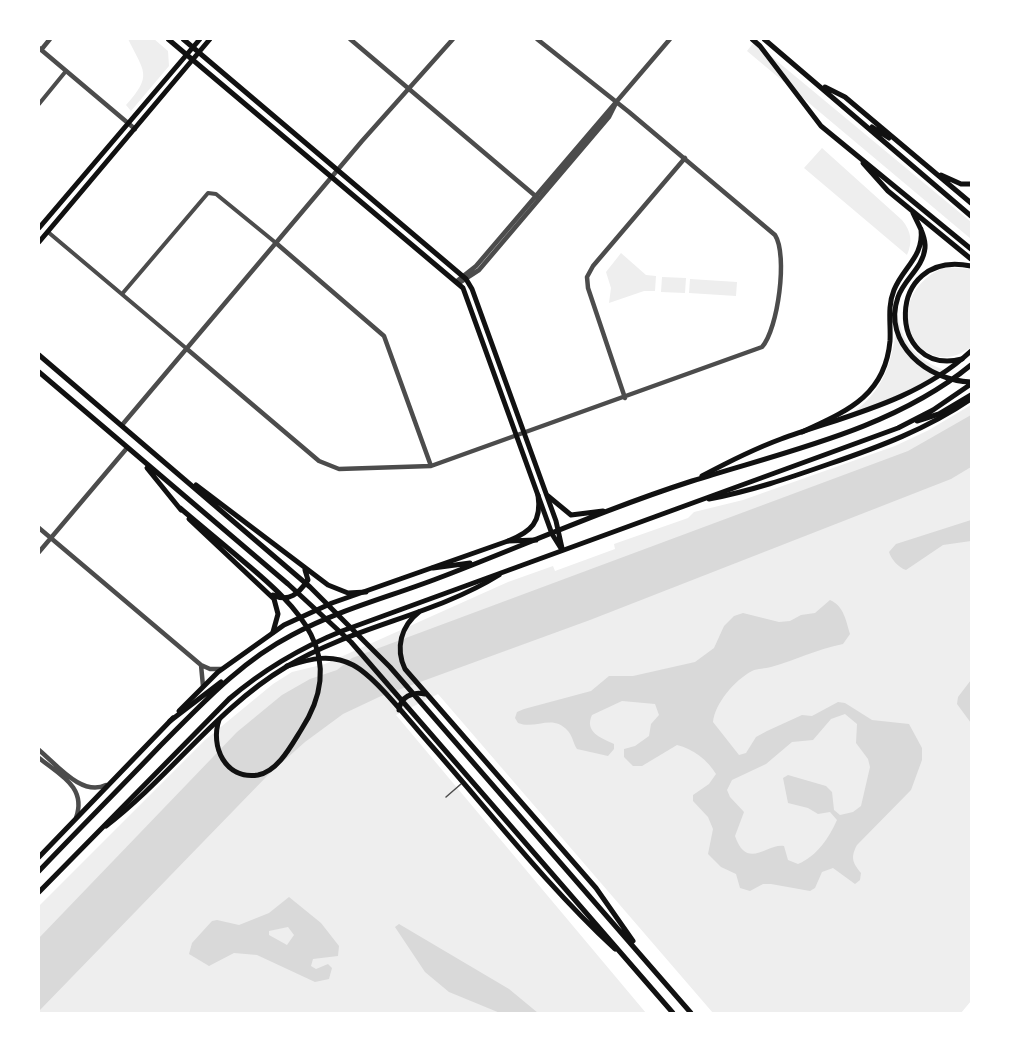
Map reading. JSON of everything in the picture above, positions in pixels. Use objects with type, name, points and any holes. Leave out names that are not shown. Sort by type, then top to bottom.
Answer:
[{"type":"main road","points":[[168,39],[458,282],[465,292],[552,534],[562,550]]},
{"type":"main road","points":[[183,39],[465,277],[548,496],[560,531],[562,550]]},
{"type":"main road","points":[[48,232],[40,226],[200,39]]},
{"type":"main road","points":[[39,242],[210,39]]},
{"type":"main road","points":[[752,39],[760,46],[821,126],[971,249]]},
{"type":"main road","points":[[764,39],[971,216]]},
{"type":"main road","points":[[815,82],[845,97],[971,203]]},
{"type":"main road","points":[[858,118],[904,146]]},
{"type":"main road","points":[[852,151],[881,185],[971,259]]},
{"type":"main road","points":[[934,172],[952,181],[971,184]]},
{"type":"main road","points":[[952,181],[971,179]]},
{"type":"main road","points":[[913,213],[921,229],[925,245],[923,257],[897,298],[898,330],[912,358],[941,378],[971,383]]},
{"type":"main road","points":[[802,432],[852,408],[876,383],[889,352],[891,299],[896,285],[920,250],[921,229]]},
{"type":"main road","points":[[962,359],[948,362],[934,359],[921,352],[910,339],[905,322],[905,307],[909,293],[927,271],[942,264],[971,266]]},
{"type":"main road","points":[[693,481],[745,454],[889,403],[921,387],[971,351]]},
{"type":"main road","points":[[39,355],[310,587],[369,645],[691,1013]]},
{"type":"main road","points":[[170,721],[274,645],[320,621],[481,562],[611,510],[693,481],[749,466],[870,423],[923,398],[971,365]]},
{"type":"main road","points":[[39,372],[288,584],[351,642],[673,1013]]},
{"type":"main road","points":[[909,423],[971,383]]},
{"type":"main road","points":[[39,892],[220,707],[262,672],[325,638],[909,423],[939,414],[971,397]]},
{"type":"main road","points":[[699,501],[750,491],[909,434],[971,397]]},
{"type":"main road","points":[[139,458],[201,533],[269,592],[278,611],[273,632]]},
{"type":"main road","points":[[178,472],[225,504],[300,565],[339,590],[353,593],[366,592]]},
{"type":"main road","points":[[39,857],[202,688],[224,668],[273,632],[307,613],[525,534],[536,522],[540,510],[538,495]]},
{"type":"main road","points":[[548,496],[571,515],[611,510]]},
{"type":"main road","points":[[180,508],[297,609],[314,642],[320,675],[315,702],[308,720],[284,755],[268,771],[251,775],[232,770],[219,754],[215,734],[219,720]]},
{"type":"main road","points":[[508,541],[536,540]]},
{"type":"main road","points":[[433,568],[481,562]]},
{"type":"main road","points":[[269,592],[281,598],[296,594],[308,579],[307,573],[300,565]]},
{"type":"main road","points":[[91,839],[137,803],[252,690],[287,666],[329,645],[464,595],[513,568]]},
{"type":"main road","points":[[419,612],[409,622],[400,641],[401,661],[429,697],[596,888],[643,958]]},
{"type":"main road","points":[[287,666],[309,659],[326,658],[345,661],[358,668],[394,705],[574,909],[634,966]]},
{"type":"main road","points":[[39,871],[201,705],[244,665]]},
{"type":"main road","points":[[399,711],[400,703],[406,696],[419,693],[429,697]]},
{"type":"street","points":[[50,39],[40,49],[135,129]]},
{"type":"street","points":[[350,39],[537,198]]},
{"type":"street","points":[[122,425],[408,88],[413,86],[453,39]]},
{"type":"street","points":[[48,232],[329,466],[339,469],[431,466],[753,352],[765,344],[774,321],[781,260],[777,239],[767,227],[685,158],[537,39]]},
{"type":"street","points":[[458,282],[479,270],[608,109],[617,102],[670,39]]},
{"type":"street","points":[[39,104],[66,71]]},
{"type":"street","points":[[625,398],[588,288],[587,277],[593,266],[685,158]]},
{"type":"street","points":[[122,294],[208,193],[216,194],[375,327],[388,341],[431,466]]},
{"type":"street","points":[[39,552],[128,448]]},
{"type":"street","points":[[39,528],[201,665],[215,670],[224,668]]},
{"type":"street","points":[[201,665],[204,673],[202,688]]},
{"type":"street","points":[[39,750],[87,788],[97,789],[111,783]]},
{"type":"street","points":[[39,758],[77,792],[80,802],[75,819]]},
{"type":"lane","points":[[446,797],[463,782]]},
{"type":"shaded area","points":[[128,39],[154,39],[168,51],[169,66],[131,111],[126,105],[140,87],[143,73],[142,66]]},
{"type":"shaded area","points":[[754,42],[971,222],[971,239],[747,51]]},
{"type":"shaded area","points":[[822,148],[902,220],[910,236],[907,255],[804,168]]},
{"type":"shaded area","points":[[621,253],[646,275],[656,276],[655,291],[644,291],[609,303],[611,288],[606,272]]},
{"type":"shaded area","points":[[945,267],[971,269],[971,347],[952,356],[935,356],[921,347],[912,334],[908,316],[911,298],[923,281]]},
{"type":"shaded area","points":[[662,277],[686,278],[685,293],[661,292]]},
{"type":"shaded area","points":[[690,279],[737,282],[736,296],[689,293]]},
{"type":"shaded area","points":[[898,319],[904,337],[914,351],[927,362],[944,370],[903,394],[846,418],[870,397],[884,375],[893,350]]},
{"type":"shaded area","points":[[971,405],[971,1001],[961,1013],[713,1013],[438,694],[396,715],[646,1013],[39,1013],[39,906],[205,740],[273,684],[292,672],[325,664],[508,582],[553,566],[555,571],[615,549],[614,544],[688,518],[694,512],[743,500],[895,446],[929,430]]},
{"type":"shaded area","points":[[971,415],[971,467],[951,479],[590,620],[379,697],[343,714],[305,742],[268,775],[39,1011],[39,938],[237,732],[282,695],[310,679],[337,670],[352,658],[908,451]]},
{"type":"shaded area","points":[[971,520],[971,541],[943,545],[906,570],[898,565],[890,555],[889,552],[896,544]]},
{"type":"shaded area","points":[[830,600],[838,606],[844,614],[850,634],[843,644],[752,671],[739,680],[727,693],[718,707],[713,722],[739,755],[746,753],[756,737],[767,731],[802,715],[812,716],[838,702],[845,703],[872,720],[909,724],[922,748],[922,760],[911,790],[857,845],[853,860],[861,873],[860,880],[855,884],[833,868],[822,872],[815,888],[810,891],[771,884],[763,884],[750,891],[740,888],[736,874],[721,867],[708,854],[713,829],[708,817],[693,801],[693,795],[709,784],[716,774],[709,764],[694,752],[677,745],[642,766],[633,766],[624,757],[624,749],[635,746],[649,736],[651,724],[659,715],[655,704],[622,701],[592,715],[590,726],[595,734],[614,744],[614,749],[608,756],[577,749],[568,731],[556,723],[525,725],[518,723],[515,718],[517,712],[524,709],[591,691],[609,676],[633,676],[695,662],[714,648],[724,626],[734,616],[743,613],[779,622],[815,613]],"holes":[[[845,714],[857,724],[856,743],[868,759],[870,767],[861,806],[853,812],[840,815],[834,810],[832,792],[826,786],[788,775],[783,778],[788,803],[808,808],[818,814],[830,812],[837,820],[830,833],[817,851],[798,864],[788,860],[784,846],[758,853],[745,852],[735,836],[744,812],[730,797],[727,790],[732,780],[766,764],[792,742],[813,740],[831,719]]]},
{"type":"shaded area","points":[[971,680],[971,723],[957,704],[958,697]]},
{"type":"shaded area","points":[[289,897],[321,923],[339,946],[338,956],[313,959],[311,966],[316,969],[328,964],[332,968],[329,979],[315,982],[257,955],[234,953],[209,966],[189,954],[192,943],[212,921],[239,925],[269,913]],"holes":[[[288,927],[294,935],[287,945],[269,935],[269,931]]]},
{"type":"shaded area","points":[[399,924],[509,989],[538,1013],[500,1013],[449,992],[425,972],[395,927]]}]
